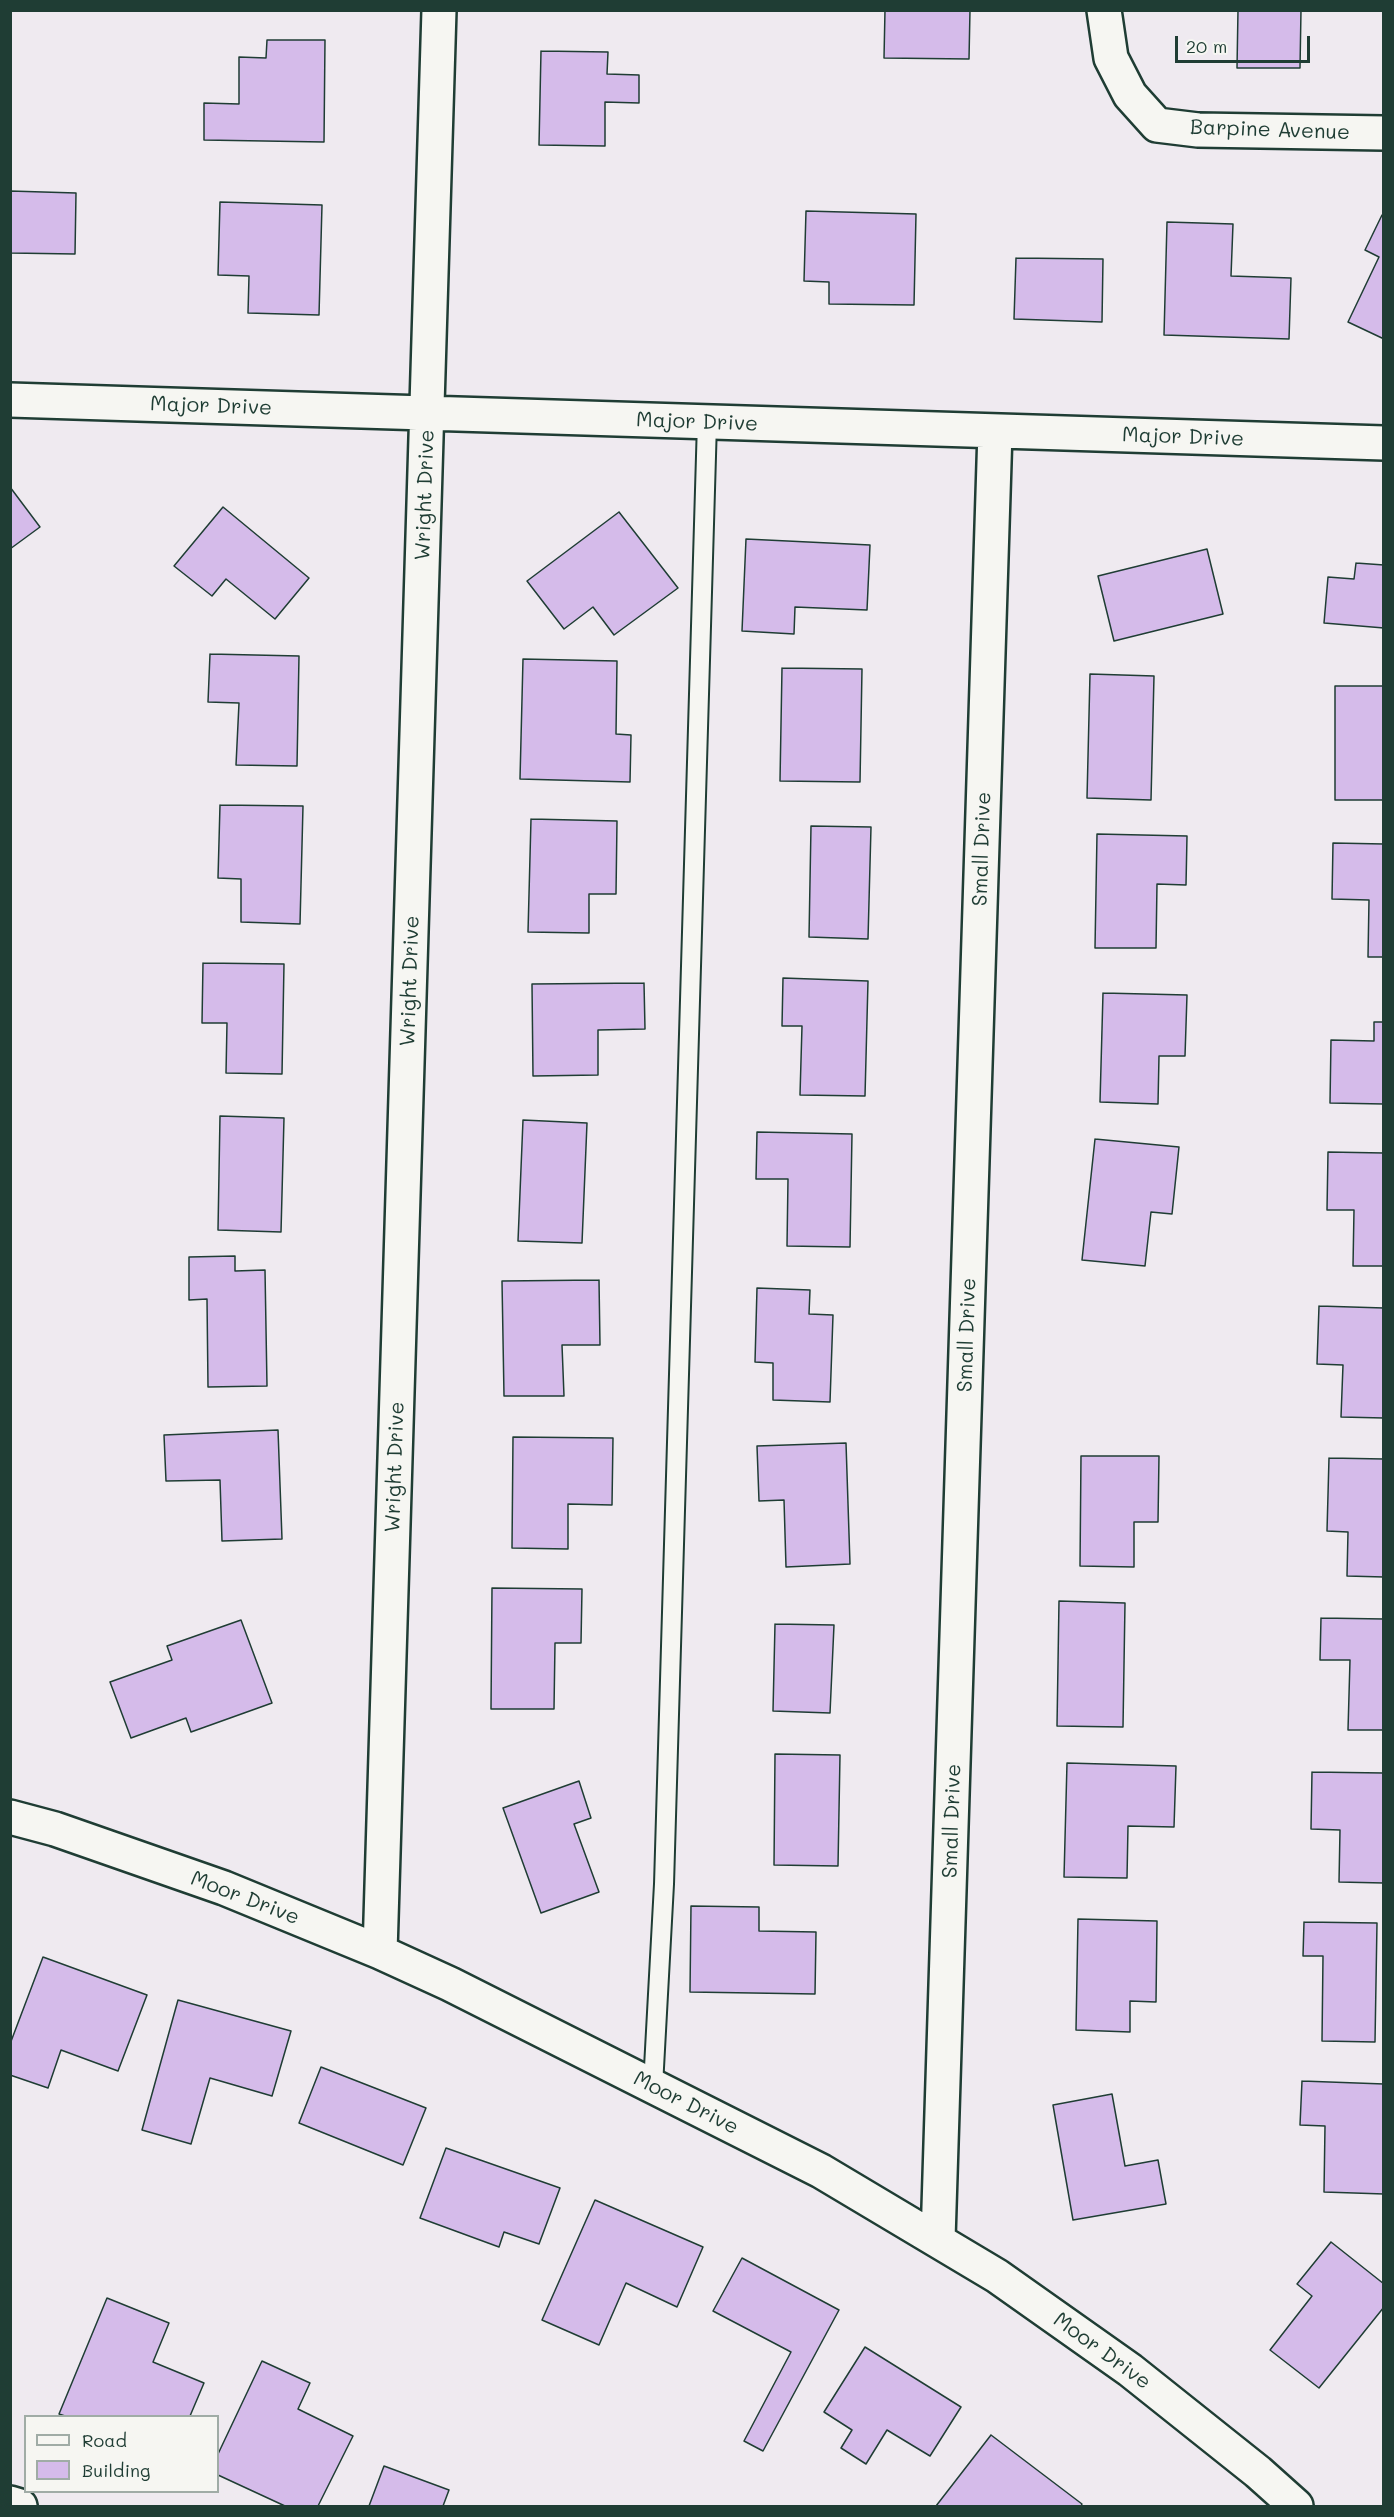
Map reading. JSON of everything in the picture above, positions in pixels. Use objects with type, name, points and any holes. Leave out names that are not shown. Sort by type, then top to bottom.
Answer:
[{"type":"street","name":"Wright Drive","points":[[380,1952],[439,10]]},
{"type":"street","name":"Barpine Avenue","points":[[1104,10],[1111,58],[1130,95],[1157,125],[1198,130],[1383,133]]},
{"type":"street","name":"Major Drive","points":[[10,400],[1383,443]]},
{"type":"street","name":"Small Drive","points":[[938,2239],[995,431]]},
{"type":"street","name":"Moor Drive","points":[[10,1817],[55,1829],[224,1888],[380,1952],[450,1984],[821,2171],[997,2276],[1130,2370],[1258,2472],[1296,2506]]},
{"type":"street","points":[[10,2503],[20,2506]]},
{"type":"lane","points":[[653,2086],[664,1872],[707,422]]},
{"type":"building","points":[[885,10],[970,10],[969,59],[884,58]]},
{"type":"building","points":[[1238,10],[1301,10],[1300,68],[1237,68]]},
{"type":"building","points":[[267,40],[325,40],[324,142],[204,140],[204,103],[239,104],[239,57],[266,58]]},
{"type":"building","points":[[541,51],[608,52],[607,74],[639,75],[639,103],[605,102],[605,146],[539,145]]},
{"type":"building","points":[[10,191],[76,193],[75,254],[10,253]]},
{"type":"building","points":[[220,202],[322,205],[319,315],[248,313],[249,276],[218,275]]},
{"type":"building","points":[[806,211],[916,214],[914,305],[829,304],[829,282],[804,281]]},
{"type":"building","points":[[1382,215],[1384,216],[1384,339],[1348,322],[1379,257],[1365,250]]},
{"type":"building","points":[[1167,222],[1233,224],[1231,276],[1291,278],[1289,339],[1164,335]]},
{"type":"building","points":[[1016,258],[1103,259],[1102,322],[1014,319]]},
{"type":"building","points":[[10,487],[40,527],[10,549]]},
{"type":"building","points":[[223,507],[309,578],[275,619],[226,579],[212,596],[174,566]]},
{"type":"building","points":[[619,512],[678,588],[614,635],[593,607],[564,629],[527,581]]},
{"type":"building","points":[[746,539],[870,545],[867,610],[795,607],[794,634],[742,631]]},
{"type":"building","points":[[1207,549],[1223,614],[1114,641],[1098,576]]},
{"type":"building","points":[[1356,563],[1384,565],[1384,628],[1324,623],[1328,577],[1354,579]]},
{"type":"building","points":[[210,654],[299,656],[297,766],[236,765],[239,703],[208,702]]},
{"type":"building","points":[[523,659],[617,661],[616,734],[631,735],[630,782],[520,779]]},
{"type":"building","points":[[782,668],[862,669],[860,782],[780,781]]},
{"type":"building","points":[[1090,674],[1154,676],[1151,800],[1087,798]]},
{"type":"building","points":[[1335,686],[1384,686],[1384,800],[1335,800]]},
{"type":"building","points":[[220,805],[303,806],[300,924],[241,922],[241,879],[218,878]]},
{"type":"building","points":[[531,819],[617,821],[616,894],[589,894],[589,933],[528,932]]},
{"type":"building","points":[[811,826],[871,827],[868,939],[809,937]]},
{"type":"building","points":[[1097,834],[1187,836],[1186,885],[1157,884],[1156,948],[1095,948]]},
{"type":"building","points":[[1333,843],[1384,844],[1384,957],[1368,957],[1369,900],[1332,899]]},
{"type":"building","points":[[203,963],[284,964],[282,1074],[226,1073],[227,1023],[202,1023]]},
{"type":"building","points":[[783,978],[868,981],[865,1096],[800,1095],[802,1026],[782,1026]]},
{"type":"building","points":[[644,983],[645,1029],[598,1030],[598,1075],[533,1076],[532,984]]},
{"type":"building","points":[[1103,993],[1187,995],[1185,1056],[1159,1056],[1158,1104],[1100,1102]]},
{"type":"building","points":[[1374,1022],[1384,1022],[1384,1104],[1330,1103],[1331,1040],[1374,1041]]},
{"type":"building","points":[[220,1116],[284,1118],[281,1232],[218,1230]]},
{"type":"building","points":[[523,1120],[587,1123],[582,1243],[518,1241]]},
{"type":"building","points":[[757,1132],[852,1134],[850,1247],[787,1246],[788,1179],[756,1179]]},
{"type":"building","points":[[1095,1139],[1179,1147],[1172,1214],[1151,1212],[1145,1266],[1082,1260]]},
{"type":"building","points":[[1328,1152],[1384,1153],[1384,1266],[1353,1266],[1354,1210],[1327,1210]]},
{"type":"building","points":[[235,1256],[235,1271],[265,1270],[267,1386],[208,1387],[207,1299],[189,1300],[189,1257]]},
{"type":"building","points":[[599,1280],[600,1345],[562,1345],[564,1396],[504,1396],[502,1281]]},
{"type":"building","points":[[757,1288],[810,1290],[809,1314],[833,1315],[830,1402],[773,1400],[773,1363],[755,1362]]},
{"type":"building","points":[[1319,1306],[1384,1308],[1384,1418],[1341,1417],[1343,1365],[1317,1364]]},
{"type":"building","points":[[278,1430],[282,1539],[222,1541],[220,1480],[166,1481],[164,1435]]},
{"type":"building","points":[[513,1437],[613,1438],[612,1505],[568,1504],[568,1549],[512,1548]]},
{"type":"building","points":[[846,1443],[850,1564],[786,1567],[784,1500],[759,1501],[757,1446]]},
{"type":"building","points":[[1081,1456],[1159,1456],[1158,1522],[1134,1522],[1134,1567],[1080,1566]]},
{"type":"building","points":[[1329,1458],[1384,1459],[1384,1577],[1347,1576],[1348,1532],[1327,1531]]},
{"type":"building","points":[[492,1588],[582,1589],[581,1643],[555,1643],[554,1709],[491,1709]]},
{"type":"building","points":[[1059,1601],[1125,1603],[1123,1727],[1057,1726]]},
{"type":"building","points":[[1321,1618],[1384,1619],[1384,1730],[1348,1730],[1350,1660],[1320,1660]]},
{"type":"building","points":[[241,1620],[272,1703],[191,1732],[186,1718],[131,1738],[110,1682],[172,1660],[167,1646]]},
{"type":"building","points":[[775,1624],[834,1625],[830,1713],[773,1711]]},
{"type":"building","points":[[775,1754],[840,1755],[838,1866],[774,1865]]},
{"type":"building","points":[[1067,1763],[1176,1766],[1174,1827],[1128,1826],[1127,1878],[1064,1877]]},
{"type":"building","points":[[1312,1772],[1384,1773],[1384,1883],[1339,1882],[1340,1830],[1311,1829]]},
{"type":"building","points":[[579,1781],[591,1818],[574,1824],[599,1892],[541,1913],[503,1808]]},
{"type":"building","points":[[691,1906],[759,1907],[759,1931],[816,1932],[815,1994],[690,1992]]},
{"type":"building","points":[[1078,1919],[1157,1921],[1156,2002],[1130,2001],[1130,2032],[1076,2030]]},
{"type":"building","points":[[1304,1922],[1377,1923],[1375,2042],[1322,2041],[1323,1956],[1303,1956]]},
{"type":"building","points":[[43,1957],[147,1995],[118,2071],[61,2050],[48,2088],[10,2075],[10,2044]]},
{"type":"building","points":[[178,2000],[291,2031],[272,2096],[210,2078],[191,2144],[142,2130]]},
{"type":"building","points":[[321,2067],[426,2108],[403,2165],[299,2123]]},
{"type":"building","points":[[1302,2081],[1384,2084],[1384,2194],[1324,2192],[1325,2126],[1300,2125]]},
{"type":"building","points":[[1112,2094],[1125,2166],[1158,2160],[1166,2204],[1073,2220],[1053,2105]]},
{"type":"building","points":[[446,2148],[560,2188],[539,2244],[504,2232],[499,2247],[420,2218]]},
{"type":"building","points":[[595,2200],[703,2247],[677,2307],[626,2283],[599,2345],[542,2320]]},
{"type":"building","points":[[1331,2242],[1384,2284],[1384,2307],[1319,2388],[1270,2350],[1312,2296],[1297,2284]]},
{"type":"building","points":[[742,2258],[839,2310],[763,2451],[744,2441],[791,2352],[713,2311]]},
{"type":"building","points":[[107,2298],[169,2323],[153,2362],[204,2383],[190,2415],[59,2414]]},
{"type":"building","points":[[865,2347],[961,2407],[930,2456],[887,2430],[866,2464],[841,2448],[852,2430],[824,2412]]},
{"type":"building","points":[[262,2361],[310,2383],[298,2409],[353,2436],[318,2506],[285,2506],[219,2475],[219,2452]]},
{"type":"building","points":[[991,2435],[1082,2504],[1081,2506],[936,2506]]},
{"type":"building","points":[[384,2466],[449,2490],[443,2506],[369,2506]]}]
